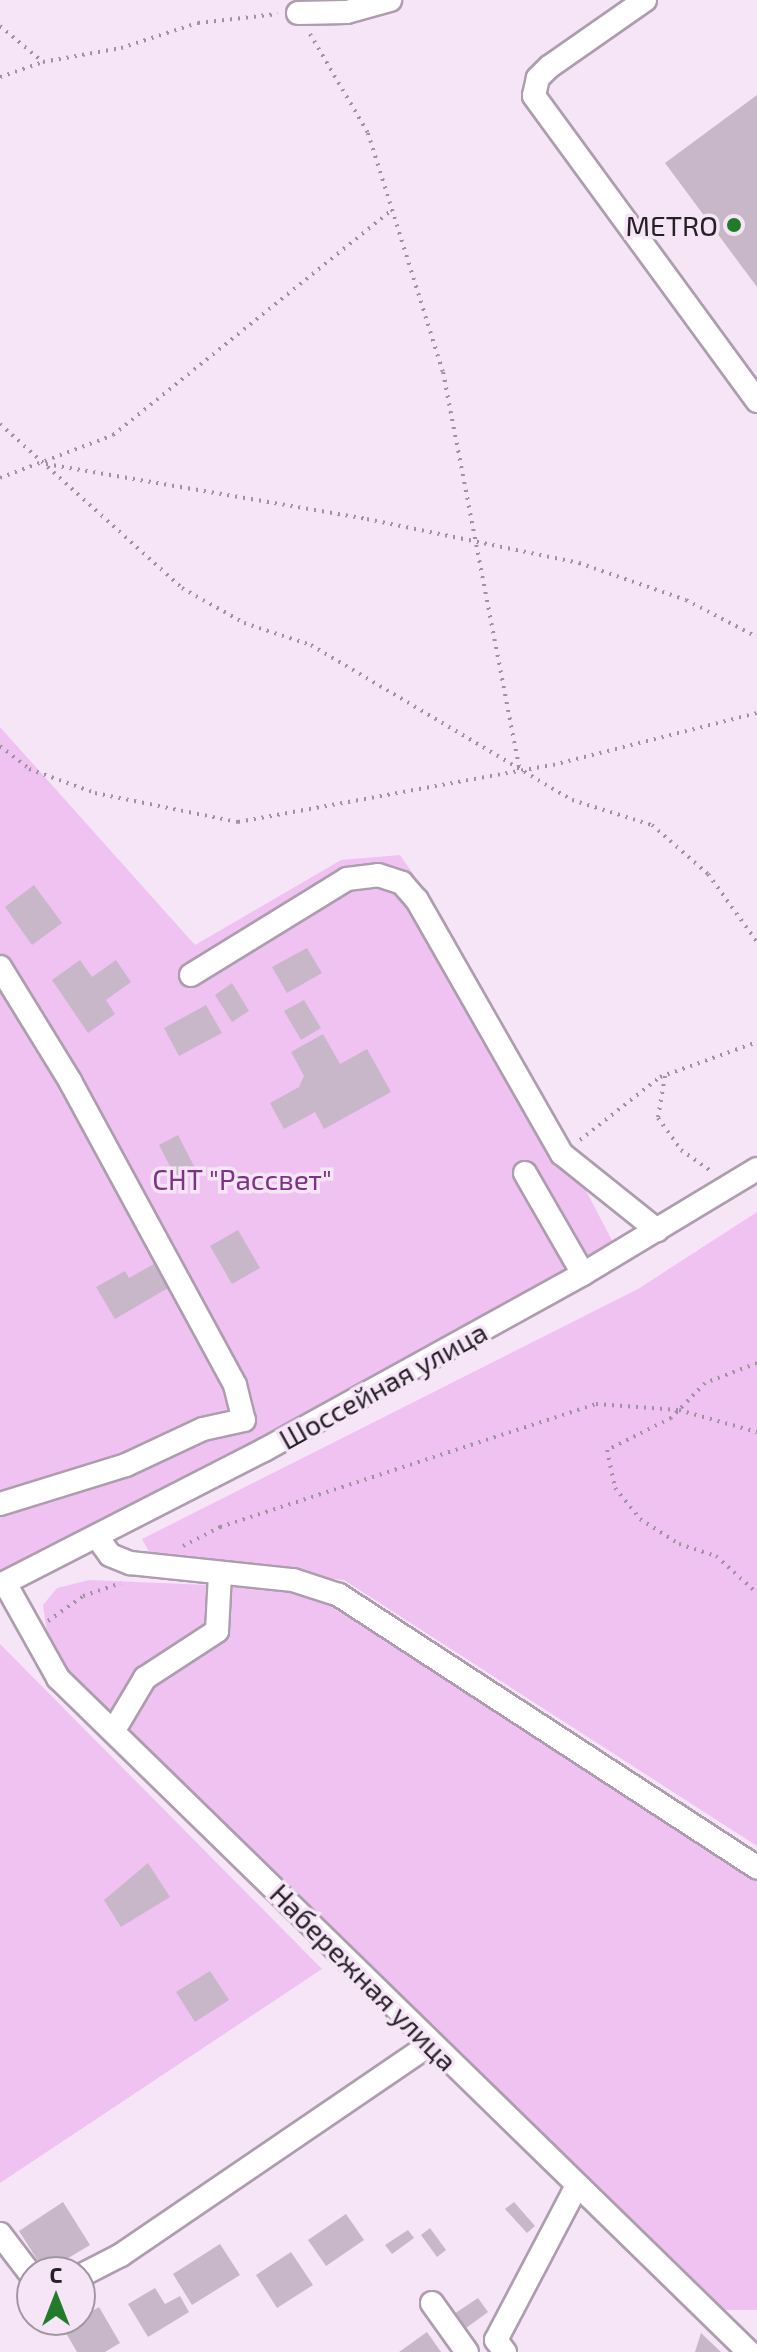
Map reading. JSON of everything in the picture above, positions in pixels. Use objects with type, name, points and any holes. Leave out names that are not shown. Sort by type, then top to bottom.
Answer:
[{"type":"street","points":[[298,13],[347,12],[390,0]]},
{"type":"street","points":[[645,0],[549,67],[538,78],[534,96],[757,401]]},
{"type":"street","points":[[191,975],[347,879],[378,875],[402,883],[562,1154],[657,1230]]},
{"type":"street","points":[[0,967],[70,1081],[235,1385],[244,1420],[264,1450]]},
{"type":"street","name":"Шоссейная улица","points":[[2,1584],[264,1450],[583,1274],[757,1169]]},
{"type":"street","points":[[525,1173],[583,1274]]},
{"type":"street","points":[[0,1504],[126,1465],[203,1429],[244,1420]]},
{"type":"street","points":[[97,1537],[119,1559],[293,1580],[339,1595],[757,1867]]},
{"type":"street","points":[[114,1730],[145,1678],[217,1631],[220,1573]]},
{"type":"street","name":"Набережная улица","points":[[2,1584],[33,1626],[44,1659],[58,1678],[746,2351]]},
{"type":"street","points":[[96,2268],[121,2255],[430,2044]]},
{"type":"street","points":[[505,2352],[496,2340],[577,2186]]},
{"type":"street","points":[[0,2234],[17,2256]]},
{"type":"street","points":[[432,2303],[467,2352]]},
{"type":"path","points":[[0,77],[43,62],[121,48],[198,23],[298,13],[368,133],[443,372],[520,770]]},
{"type":"path","points":[[0,26],[43,62]]},
{"type":"path","points":[[0,478],[113,435],[391,211]]},
{"type":"path","points":[[0,424],[182,588],[244,623],[311,645],[572,800],[652,825],[708,874],[757,942]]},
{"type":"path","points":[[43,464],[579,563],[686,600],[757,637]]},
{"type":"path","points":[[0,746],[29,769],[95,793],[238,822],[520,770],[757,713]]},
{"type":"path","points":[[562,1154],[665,1076],[757,1042]]},
{"type":"path","points":[[665,1076],[658,1118],[681,1150],[731,1185]]},
{"type":"path","points":[[757,1363],[705,1383],[679,1410],[607,1450],[615,1488],[640,1519],[679,1544],[716,1556],[757,1593]]},
{"type":"path","points":[[33,1626],[83,1596],[153,1565],[220,1527],[596,1404],[679,1410],[757,1432]]},
{"type":"green space","name":"СНТ \"Рассвет\"","points":[[0,727],[195,945],[341,860],[400,855],[442,916],[615,1246],[0,1580]]},
{"type":"green space","points":[[757,1212],[757,1846],[344,1580],[152,1557],[142,1539],[638,1289]]},
{"type":"green space","points":[[89,1580],[258,1587],[317,1598],[477,1696],[757,1882],[757,2310],[718,2310],[71,1673],[49,1647],[43,1605],[57,1588]]},
{"type":"green space","points":[[0,1644],[322,1969],[0,2183]]},
{"type":"building","name":"METRO","points":[[757,95],[757,287],[665,163]]},
{"type":"building","points":[[34,885],[62,923],[32,945],[5,907]]},
{"type":"building","points":[[307,948],[322,973],[287,993],[272,967]]},
{"type":"building","points":[[80,960],[92,977],[116,960],[131,982],[106,1000],[115,1014],[88,1033],[52,980]]},
{"type":"building","points":[[232,983],[249,1011],[232,1022],[215,995]]},
{"type":"building","points":[[304,1000],[321,1028],[301,1040],[284,1011]]},
{"type":"building","points":[[206,1005],[222,1033],[179,1056],[164,1028]]},
{"type":"building","points":[[323,1034],[340,1064],[367,1049],[391,1092],[324,1129],[315,1112],[284,1129],[270,1103],[299,1087],[304,1076],[291,1052]]},
{"type":"building","points":[[178,1135],[196,1170],[177,1180],[159,1145]]},
{"type":"building","points":[[238,1230],[260,1268],[232,1284],[210,1246]]},
{"type":"building","points":[[154,1264],[168,1288],[115,1319],[96,1287],[125,1271],[129,1278]]},
{"type":"building","points":[[148,1863],[170,1897],[121,1927],[104,1900]]},
{"type":"building","points":[[210,1971],[229,2000],[195,2022],[176,1992]]},
{"type":"building","points":[[63,2202],[90,2245],[72,2256],[35,2256],[19,2231]]},
{"type":"building","points":[[514,2202],[535,2226],[527,2233],[505,2209]]},
{"type":"building","points":[[346,2214],[364,2240],[326,2266],[308,2240]]},
{"type":"building","points":[[430,2228],[446,2250],[437,2257],[421,2235]]},
{"type":"building","points":[[408,2230],[414,2238],[392,2254],[385,2245]]},
{"type":"building","points":[[220,2244],[240,2275],[192,2305],[173,2274]]},
{"type":"building","points":[[291,2252],[313,2285],[277,2308],[256,2275]]},
{"type":"building","points":[[155,2288],[165,2304],[180,2296],[189,2312],[148,2337],[128,2304]]},
{"type":"building","points":[[478,2298],[488,2312],[462,2331],[451,2316]]},
{"type":"building","points":[[99,2307],[120,2343],[105,2352],[77,2352],[68,2336],[96,2336],[96,2309]]},
{"type":"building","points":[[427,2332],[441,2352],[399,2352]]},
{"type":"building","points":[[701,2333],[721,2352],[695,2352]]},
{"type":"place","name":"METRO","points":[[734,225]]}]
